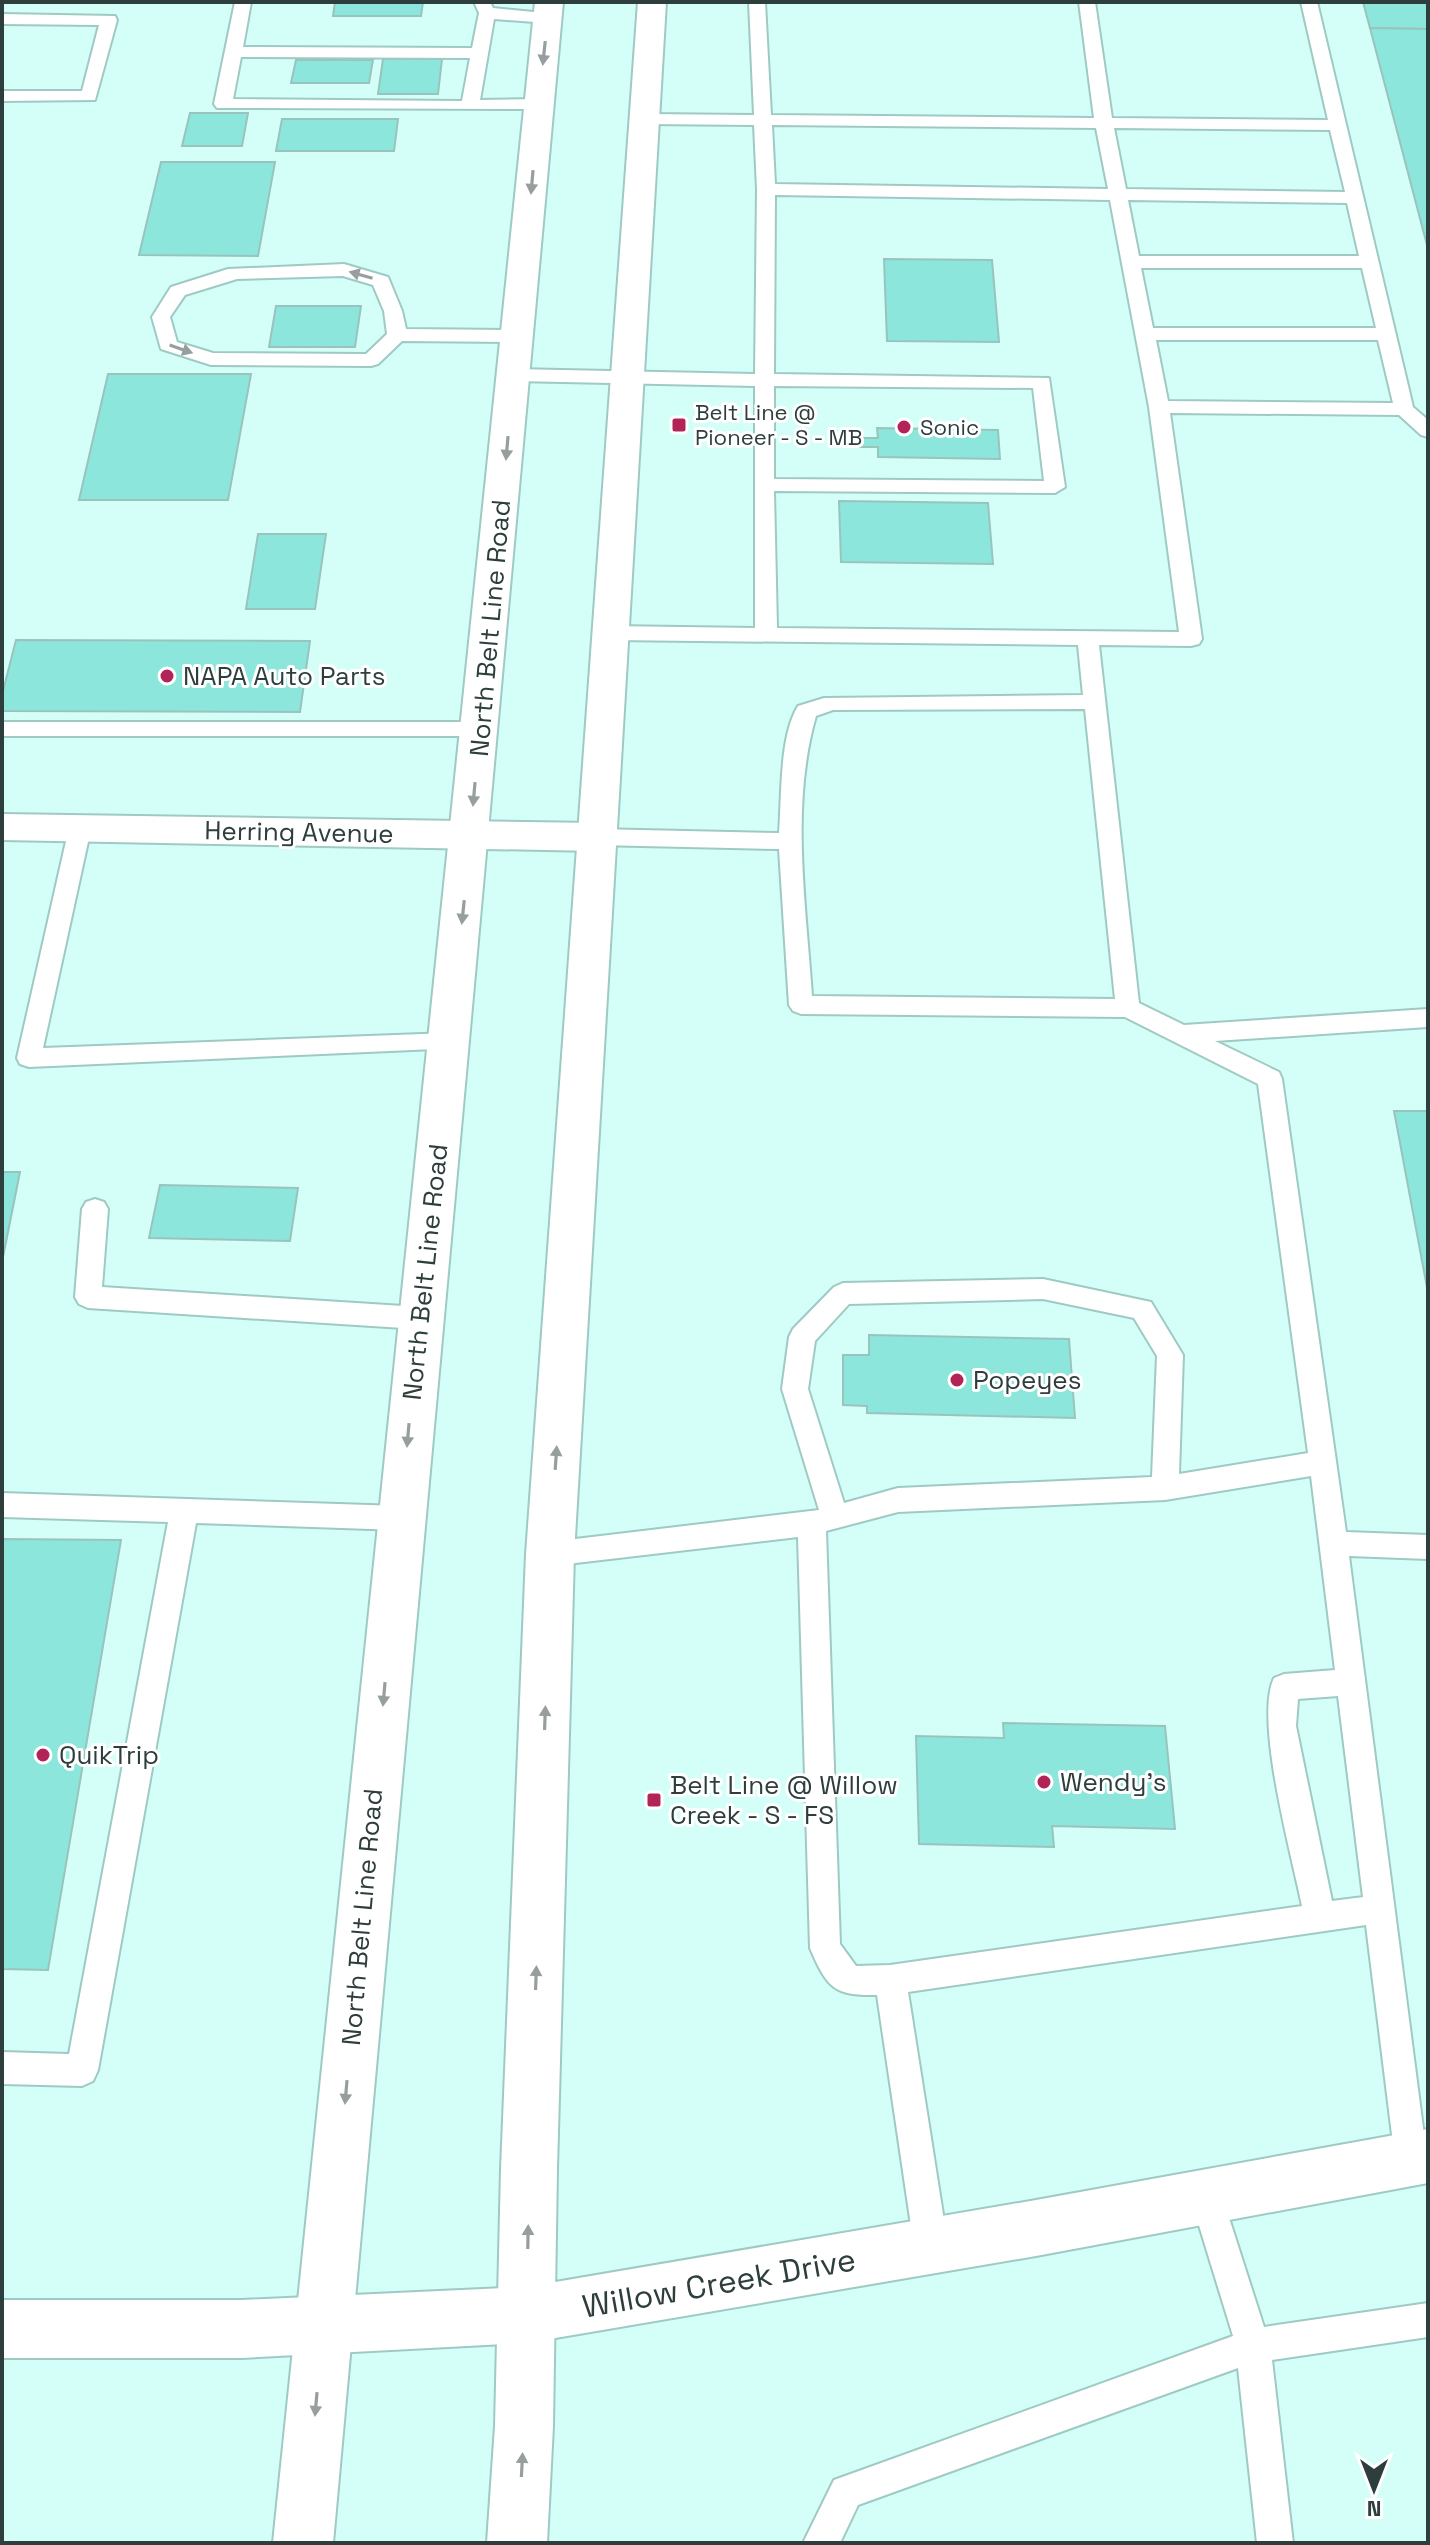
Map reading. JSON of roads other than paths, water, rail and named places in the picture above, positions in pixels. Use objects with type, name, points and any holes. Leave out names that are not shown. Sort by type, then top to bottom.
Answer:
[{"type":"main road","points":[[517,2543],[550,1554],[652,2]]},
{"type":"main road","name":"North Belt Line Road","points":[[303,2543],[419,1318],[470,834],[549,10]]},
{"type":"main road","name":"Herring Avenue","points":[[2,827],[596,837]]},
{"type":"main road","name":"Willow Creek Drive","points":[[2,2329],[323,2326],[526,2315],[931,2246],[1420,2157]]},
{"type":"lane","points":[[243,2],[223,104],[539,104]]},
{"type":"lane","points":[[757,2],[766,189],[766,635]]},
{"type":"lane","points":[[610,633],[1191,639],[1159,407],[1104,123],[1087,2]]},
{"type":"lane","points":[[1309,2],[1404,409],[1428,431]]},
{"type":"lane","points":[[470,106],[484,8],[549,10]]},
{"type":"lane","points":[[2,19],[109,20],[89,96],[2,96]]},
{"type":"lane","points":[[233,52],[479,53]]},
{"type":"lane","points":[[644,119],[1338,125]]},
{"type":"lane","points":[[766,189],[1354,198]]},
{"type":"lane","points":[[1131,262],[1370,262]]},
{"type":"lane","points":[[397,335],[393,311],[381,281],[344,270],[235,273],[178,291],[161,317],[168,345],[211,359],[371,360],[397,335],[518,336]]},
{"type":"lane","points":[[1145,334],[1387,334]]},
{"type":"lane","points":[[514,375],[1042,382],[1055,487],[764,485]]},
{"type":"lane","points":[[1159,407],[1404,409]]},
{"type":"lane","points":[[1088,638],[1128,1008]]},
{"type":"lane","points":[[1095,702],[832,703],[806,711],[798,739],[790,841],[801,1005],[1128,1008],[1270,1079],[1323,1462],[1379,1909],[1420,2157]]},
{"type":"lane","points":[[2,729],[480,729]]},
{"type":"lane","points":[[80,828],[29,1058],[449,1042]]},
{"type":"lane","points":[[596,837],[790,841]]},
{"type":"lane","points":[[1181,1034],[1428,1018]]},
{"type":"lane","points":[[95,1209],[88,1297],[419,1318]]},
{"type":"lane","points":[[1165,1488],[1170,1355],[1142,1309],[1043,1289],[843,1294],[802,1337],[795,1389],[824,1520],[825,1948],[848,1981],[890,1980],[1379,1909]]},
{"type":"lane","points":[[550,1554],[824,1520],[898,1500],[1165,1488],[1323,1462]]},
{"type":"lane","points":[[2,1505],[400,1518]]},
{"type":"lane","points":[[2,2068],[82,2070],[184,1510]]},
{"type":"lane","points":[[1332,1543],[1428,1547]]},
{"type":"lane","points":[[1320,1918],[1281,1726],[1284,1687],[1350,1682]]},
{"type":"lane","points":[[890,1980],[931,2246]]},
{"type":"lane","points":[[1206,2196],[1253,2346],[1275,2543]]},
{"type":"lane","points":[[821,2543],[846,2492],[1253,2346],[1428,2320]]},
{"type":"place","name":"Belt Line @ Pioneer - S - MB","points":[[679,425]]},
{"type":"place","name":"Sonic","points":[[904,427]]},
{"type":"place","name":"NAPA Auto Parts","points":[[167,676]]},
{"type":"place","name":"Popeyes","points":[[957,1380]]},
{"type":"place","name":"QuikTrip","points":[[43,1755]]},
{"type":"place","name":"Wendy's","points":[[1044,1782]]},
{"type":"place","name":"Belt Line @ Willow Creek - S - FS","points":[[654,1800]]}]
